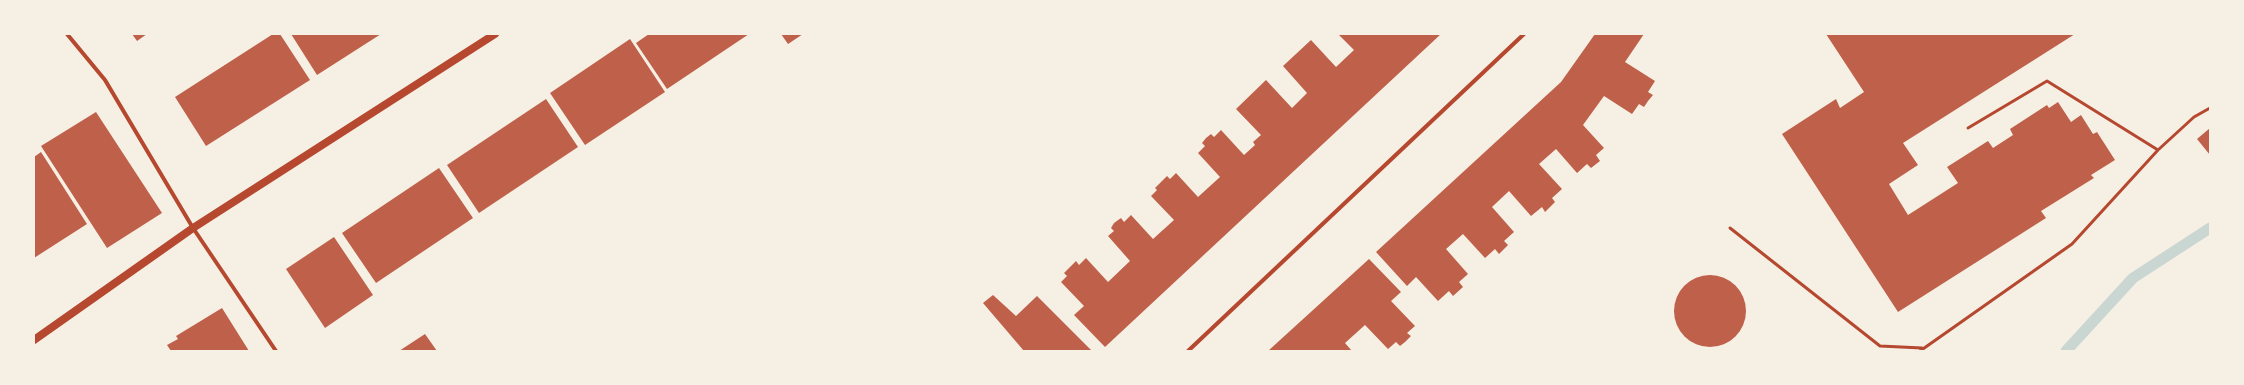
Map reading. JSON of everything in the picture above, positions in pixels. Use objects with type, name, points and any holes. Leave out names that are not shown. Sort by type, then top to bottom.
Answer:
[{"type":"main road","points":[[34,340],[193,228],[495,34]]},
{"type":"street","points":[[67,34],[105,80],[193,228],[276,351]]},
{"type":"street","points":[[1188,351],[1524,34]]},
{"type":"lane","points":[[1968,128],[2048,81],[2158,150]]},
{"type":"lane","points":[[1730,228],[1880,346],[1921,349],[2072,244],[2158,150],[2194,117],[2210,108]]},
{"type":"building","points":[[132,34],[147,34],[137,41]]},
{"type":"building","points":[[273,34],[280,34],[310,80],[206,146],[175,97]]},
{"type":"building","points":[[291,34],[381,34],[317,75]]},
{"type":"building","points":[[649,34],[749,34],[667,89],[636,43]]},
{"type":"building","points":[[781,34],[803,34],[788,44]]},
{"type":"building","points":[[1338,34],[1441,34],[1105,347],[1074,315],[1084,306],[1061,282],[1067,276],[1064,273],[1076,261],[1079,265],[1086,258],[1108,282],[1130,261],[1108,236],[1114,231],[1111,228],[1114,223],[1121,218],[1124,222],[1131,215],[1153,239],[1174,220],[1151,196],[1157,190],[1155,188],[1167,176],[1170,179],[1176,173],[1198,197],[1220,177],[1198,153],[1205,146],[1202,143],[1206,138],[1211,134],[1214,137],[1221,130],[1244,155],[1255,145],[1253,142],[1261,135],[1236,109],[1266,80],[1292,108],[1307,93],[1283,66],[1311,40],[1336,67],[1354,50]]},
{"type":"building","points":[[1595,34],[1644,34],[1625,62],[1655,81],[1648,92],[1653,95],[1644,107],[1639,104],[1632,114],[1604,96],[1583,125],[1604,148],[1596,155],[1600,161],[1591,168],[1587,164],[1577,173],[1556,149],[1539,164],[1562,189],[1552,198],[1555,202],[1545,212],[1542,207],[1531,216],[1509,191],[1492,207],[1514,232],[1504,241],[1508,245],[1499,254],[1495,249],[1485,258],[1463,234],[1446,249],[1468,274],[1459,282],[1463,287],[1453,296],[1449,291],[1438,301],[1416,277],[1407,286],[1376,252],[1561,82]]},
{"type":"building","points":[[1826,34],[2075,34],[1903,143],[1918,165],[1889,184],[1908,215],[1958,183],[1947,167],[1988,141],[1993,148],[2013,135],[2010,129],[2047,105],[2049,108],[2058,102],[2071,122],[2081,115],[2093,134],[2097,132],[2115,160],[2091,175],[2094,178],[2041,211],[2046,218],[1898,312],[1782,134],[1836,99],[1840,108],[1864,92]]},
{"type":"building","points":[[630,39],[665,92],[585,145],[550,93]]},
{"type":"building","points":[[546,99],[578,147],[479,213],[447,165]]},
{"type":"building","points":[[96,112],[162,213],[107,248],[41,146]]},
{"type":"building","points":[[2210,128],[2210,155],[2197,139]]},
{"type":"building","points":[[41,152],[87,224],[34,258],[34,157]]},
{"type":"building","points":[[439,168],[473,218],[376,283],[342,233]]},
{"type":"building","points":[[334,237],[373,295],[325,328],[286,269]]},
{"type":"building","points":[[1369,259],[1401,292],[1391,301],[1415,326],[1407,333],[1411,336],[1405,342],[1400,346],[1396,342],[1388,349],[1365,325],[1345,343],[1352,351],[1268,351]]},
{"type":"building","points":[[1710,275],[1730,281],[1740,291],[1746,311],[1740,331],[1730,341],[1710,347],[1690,341],[1680,331],[1674,311],[1680,291],[1690,281]]},
{"type":"building","points":[[993,295],[1016,316],[1037,296],[1092,351],[1024,351],[983,303]]},
{"type":"building","points":[[222,308],[249,351],[171,351],[167,345],[178,339],[176,336]]},
{"type":"building","points":[[425,334],[437,351],[399,351]]},
{"type":"waterway","points":[[2066,351],[2133,278],[2210,228]]}]
